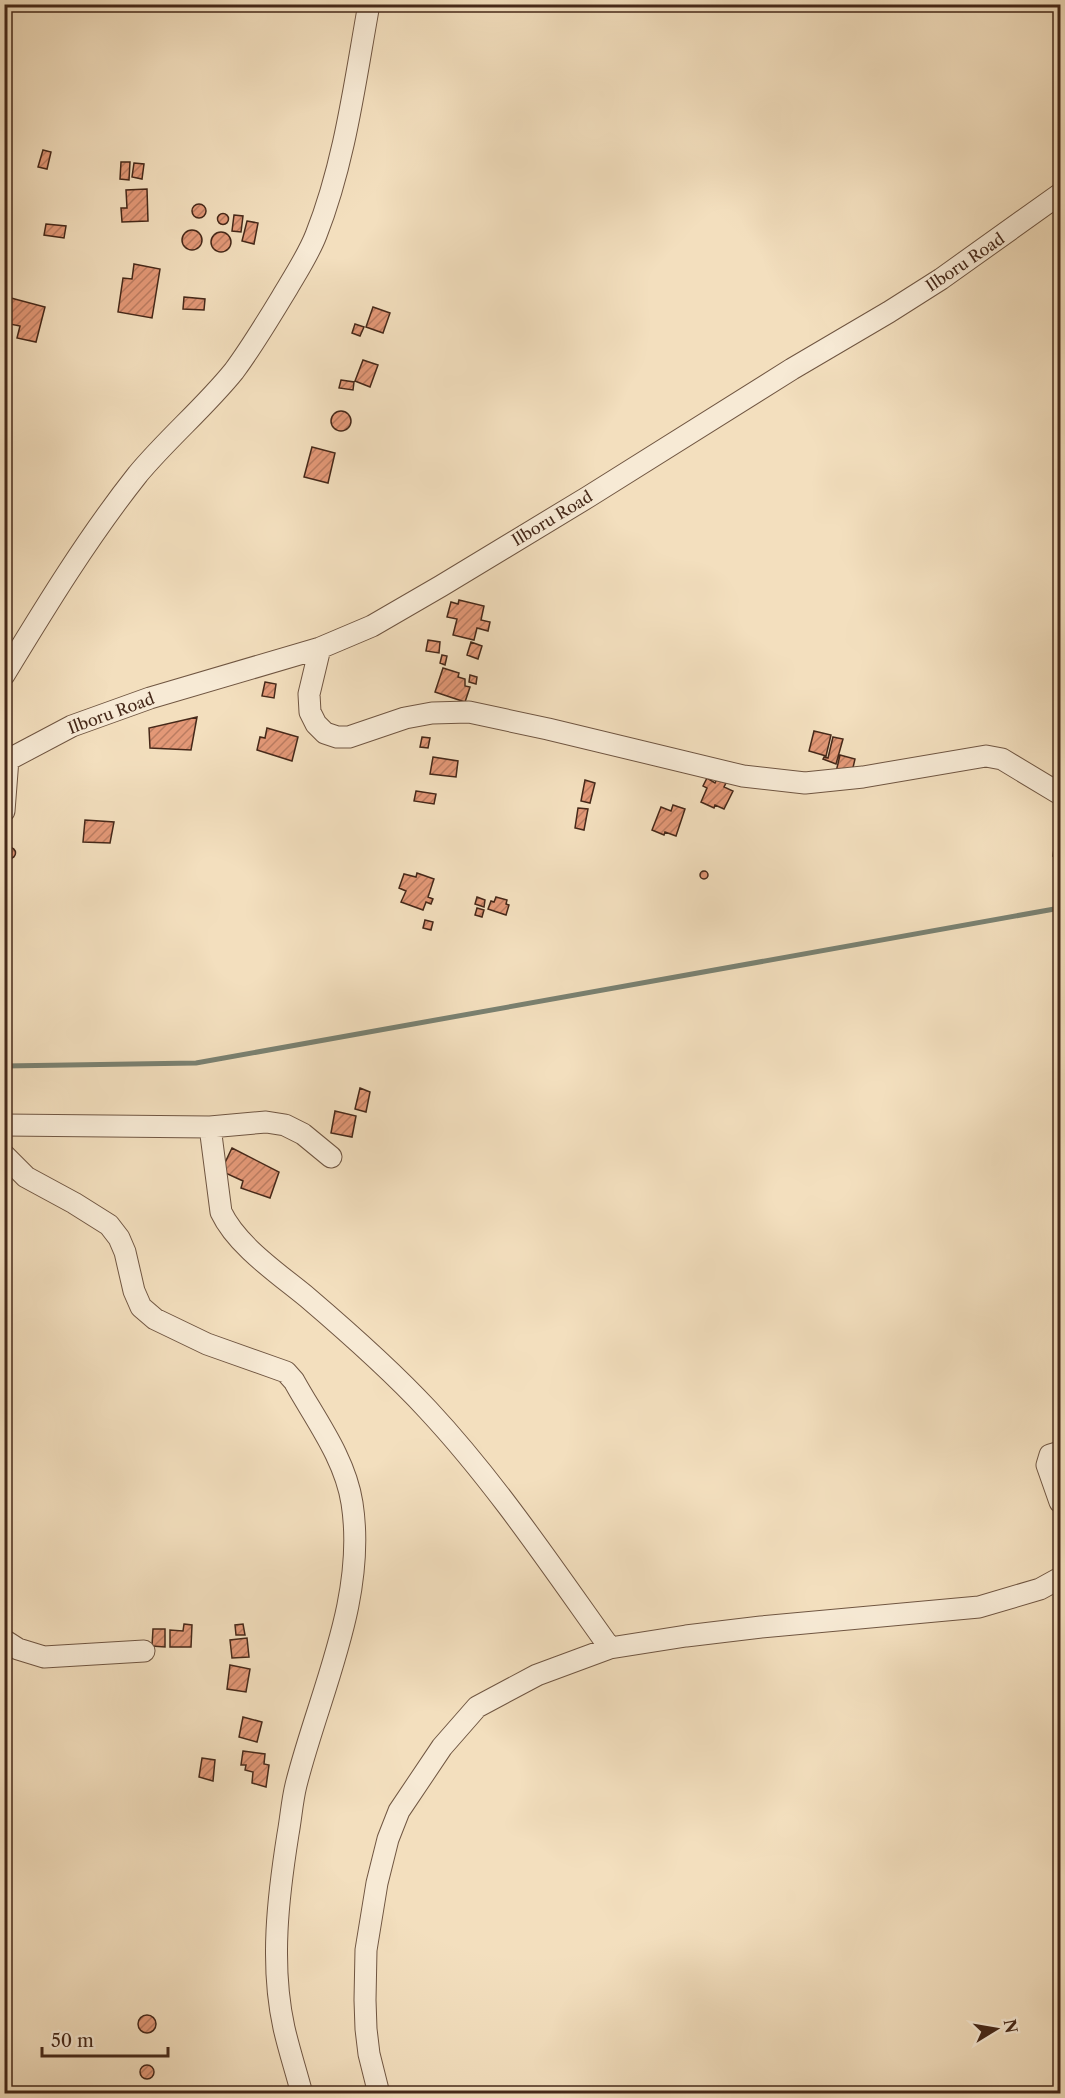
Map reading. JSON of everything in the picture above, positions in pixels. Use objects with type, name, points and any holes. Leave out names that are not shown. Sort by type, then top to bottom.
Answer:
[{"type":"street","points":[[4,675],[96,529],[140,472],[233,372],[270,317],[303,261],[316,236],[338,161],[369,4]]},
{"type":"street","name":"Ilboru Road","points":[[6,760],[64,730],[96,717],[150,698],[320,648],[372,626],[588,497],[792,369],[910,299],[1060,194]]},
{"type":"street","points":[[320,648],[309,694],[310,712],[316,724],[325,733],[337,737],[349,737],[405,718],[432,713],[469,712],[743,776],[805,783],[862,777],[986,756],[1002,759],[1060,794]]},
{"type":"street","points":[[4,811],[6,760]]},
{"type":"street","points":[[4,1125],[210,1127],[266,1122],[285,1125],[303,1134],[331,1157]]},
{"type":"street","points":[[210,1127],[221,1212],[224,1219],[242,1242],[338,1324],[426,1408],[492,1485],[610,1648]]},
{"type":"street","points":[[4,1155],[26,1177],[109,1225],[119,1238],[125,1252],[134,1291],[141,1307],[155,1319],[207,1344],[286,1372],[294,1381],[347,1479],[352,1504],[355,1553],[344,1628],[296,1786],[282,1875],[277,1930],[278,1975],[284,2026],[302,2094]]},
{"type":"street","points":[[1060,1452],[1050,1455],[1047,1465],[1060,1502]]},
{"type":"street","points":[[379,2094],[369,2054],[366,2029],[366,1950],[377,1883],[388,1839],[399,1811],[442,1747],[477,1707],[537,1675],[610,1648],[761,1627],[979,1607],[1040,1589],[1060,1578]]},
{"type":"street","points":[[4,1640],[18,1649],[44,1658],[144,1651]]},
{"type":"building","points":[[43,150],[51,152],[47,169],[38,167]]},
{"type":"building","points":[[121,162],[130,162],[129,180],[120,179]]},
{"type":"building","points":[[134,163],[144,164],[142,179],[132,177]]},
{"type":"building","points":[[147,189],[148,221],[122,222],[121,208],[127,208],[126,190]]},
{"type":"building","points":[[199,204],[204,206],[206,211],[204,216],[199,218],[194,216],[192,211],[194,206]]},
{"type":"building","points":[[223,213],[229,219],[223,225],[217,219]]},
{"type":"building","points":[[234,215],[243,216],[241,232],[232,231]]},
{"type":"building","points":[[247,221],[258,223],[254,244],[242,241]]},
{"type":"building","points":[[46,224],[66,226],[64,238],[44,235]]},
{"type":"building","points":[[192,230],[199,233],[202,240],[199,247],[192,250],[185,247],[182,240],[185,233]]},
{"type":"building","points":[[221,232],[228,235],[231,242],[228,249],[221,252],[214,249],[211,242],[214,235]]},
{"type":"building","points":[[134,264],[160,269],[152,318],[118,312],[123,278],[132,279]]},
{"type":"building","points":[[184,297],[205,299],[204,310],[183,309]]},
{"type":"building","points":[[11,298],[45,307],[36,342],[17,338],[20,326],[5,323]]},
{"type":"building","points":[[373,307],[390,313],[383,333],[366,327]]},
{"type":"building","points":[[355,324],[364,327],[360,336],[352,333]]},
{"type":"building","points":[[363,360],[378,365],[370,387],[355,381]]},
{"type":"building","points":[[341,380],[354,382],[353,390],[339,388]]},
{"type":"building","points":[[337,411],[345,411],[351,417],[351,425],[345,431],[337,431],[331,425],[331,417]]},
{"type":"building","points":[[312,447],[335,453],[328,483],[304,477]]},
{"type":"building","points":[[459,600],[484,606],[481,620],[490,622],[488,631],[477,628],[474,640],[453,635],[457,619],[447,617],[451,602],[458,604]]},
{"type":"building","points":[[428,640],[440,642],[439,653],[426,651]]},
{"type":"building","points":[[471,642],[482,646],[478,659],[467,655]]},
{"type":"building","points":[[442,655],[447,656],[445,665],[440,663]]},
{"type":"building","points":[[443,668],[459,673],[458,677],[465,679],[465,686],[470,687],[465,702],[435,692]]},
{"type":"building","points":[[470,675],[477,677],[476,684],[469,682]]},
{"type":"building","points":[[265,682],[276,684],[274,698],[262,696]]},
{"type":"building","points":[[1059,715],[1060,731],[1057,731]]},
{"type":"building","points":[[197,717],[191,750],[150,748],[149,728]]},
{"type":"building","points":[[267,728],[298,737],[292,761],[257,750],[260,737],[265,738]]},
{"type":"building","points":[[814,731],[831,735],[826,756],[809,751]]},
{"type":"building","points":[[422,737],[430,738],[428,748],[420,747]]},
{"type":"building","points":[[833,737],[843,739],[836,764],[823,759],[828,758]]},
{"type":"building","points":[[840,755],[855,759],[851,776],[836,772]]},
{"type":"building","points":[[433,757],[458,761],[456,777],[430,774]]},
{"type":"building","points":[[707,778],[715,783],[717,779],[726,783],[724,787],[733,791],[724,809],[715,805],[714,808],[701,802],[707,788],[703,786]]},
{"type":"building","points":[[585,780],[595,783],[590,803],[581,801]]},
{"type":"building","points":[[416,791],[436,794],[434,804],[414,801]]},
{"type":"building","points":[[673,805],[685,809],[676,836],[665,832],[664,835],[652,830],[661,807],[671,811]]},
{"type":"building","points":[[578,808],[588,809],[584,830],[575,828]]},
{"type":"building","points":[[85,820],[114,822],[110,843],[83,842]]},
{"type":"building","points":[[10,848],[14,849],[14,857],[10,858],[6,857],[5,853],[6,849]]},
{"type":"building","points":[[1054,848],[1060,850],[1060,857],[1053,856]]},
{"type":"building","points":[[704,871],[708,875],[704,879],[700,875]]},
{"type":"building","points":[[417,873],[434,879],[428,897],[433,899],[431,904],[426,902],[423,910],[401,902],[406,891],[399,888],[404,874],[416,877]]},
{"type":"building","points":[[477,897],[485,900],[484,907],[475,904]]},
{"type":"building","points":[[496,897],[507,900],[506,904],[509,905],[506,915],[488,909],[491,901],[494,902]]},
{"type":"building","points":[[477,908],[484,910],[482,917],[475,915]]},
{"type":"building","points":[[425,920],[433,922],[431,930],[423,928]]},
{"type":"building","points":[[360,1088],[370,1092],[366,1112],[355,1109]]},
{"type":"building","points":[[335,1111],[356,1116],[352,1137],[331,1133]]},
{"type":"building","points":[[232,1148],[279,1172],[270,1198],[241,1188],[243,1181],[221,1171]]},
{"type":"building","points":[[184,1624],[192,1625],[191,1647],[170,1647],[170,1630],[183,1631]]},
{"type":"building","points":[[243,1624],[245,1635],[236,1635],[235,1625]]},
{"type":"building","points":[[153,1629],[165,1629],[165,1647],[152,1646]]},
{"type":"building","points":[[247,1638],[249,1657],[232,1658],[230,1640]]},
{"type":"building","points":[[230,1665],[250,1669],[246,1692],[227,1689]]},
{"type":"building","points":[[243,1717],[262,1722],[257,1742],[239,1737]]},
{"type":"building","points":[[243,1751],[265,1754],[264,1764],[269,1765],[266,1787],[252,1783],[253,1772],[245,1770],[246,1765],[241,1765]]},
{"type":"building","points":[[202,1758],[215,1760],[213,1781],[199,1777]]},
{"type":"building","points":[[147,2015],[153,2018],[156,2024],[153,2030],[147,2033],[141,2030],[138,2024],[141,2018]]},
{"type":"building","points":[[144,2065],[150,2065],[154,2072],[150,2079],[144,2079],[140,2075],[140,2069]]},
{"type":"waterway","points":[[4,1066],[196,1063],[1060,908]]}]
